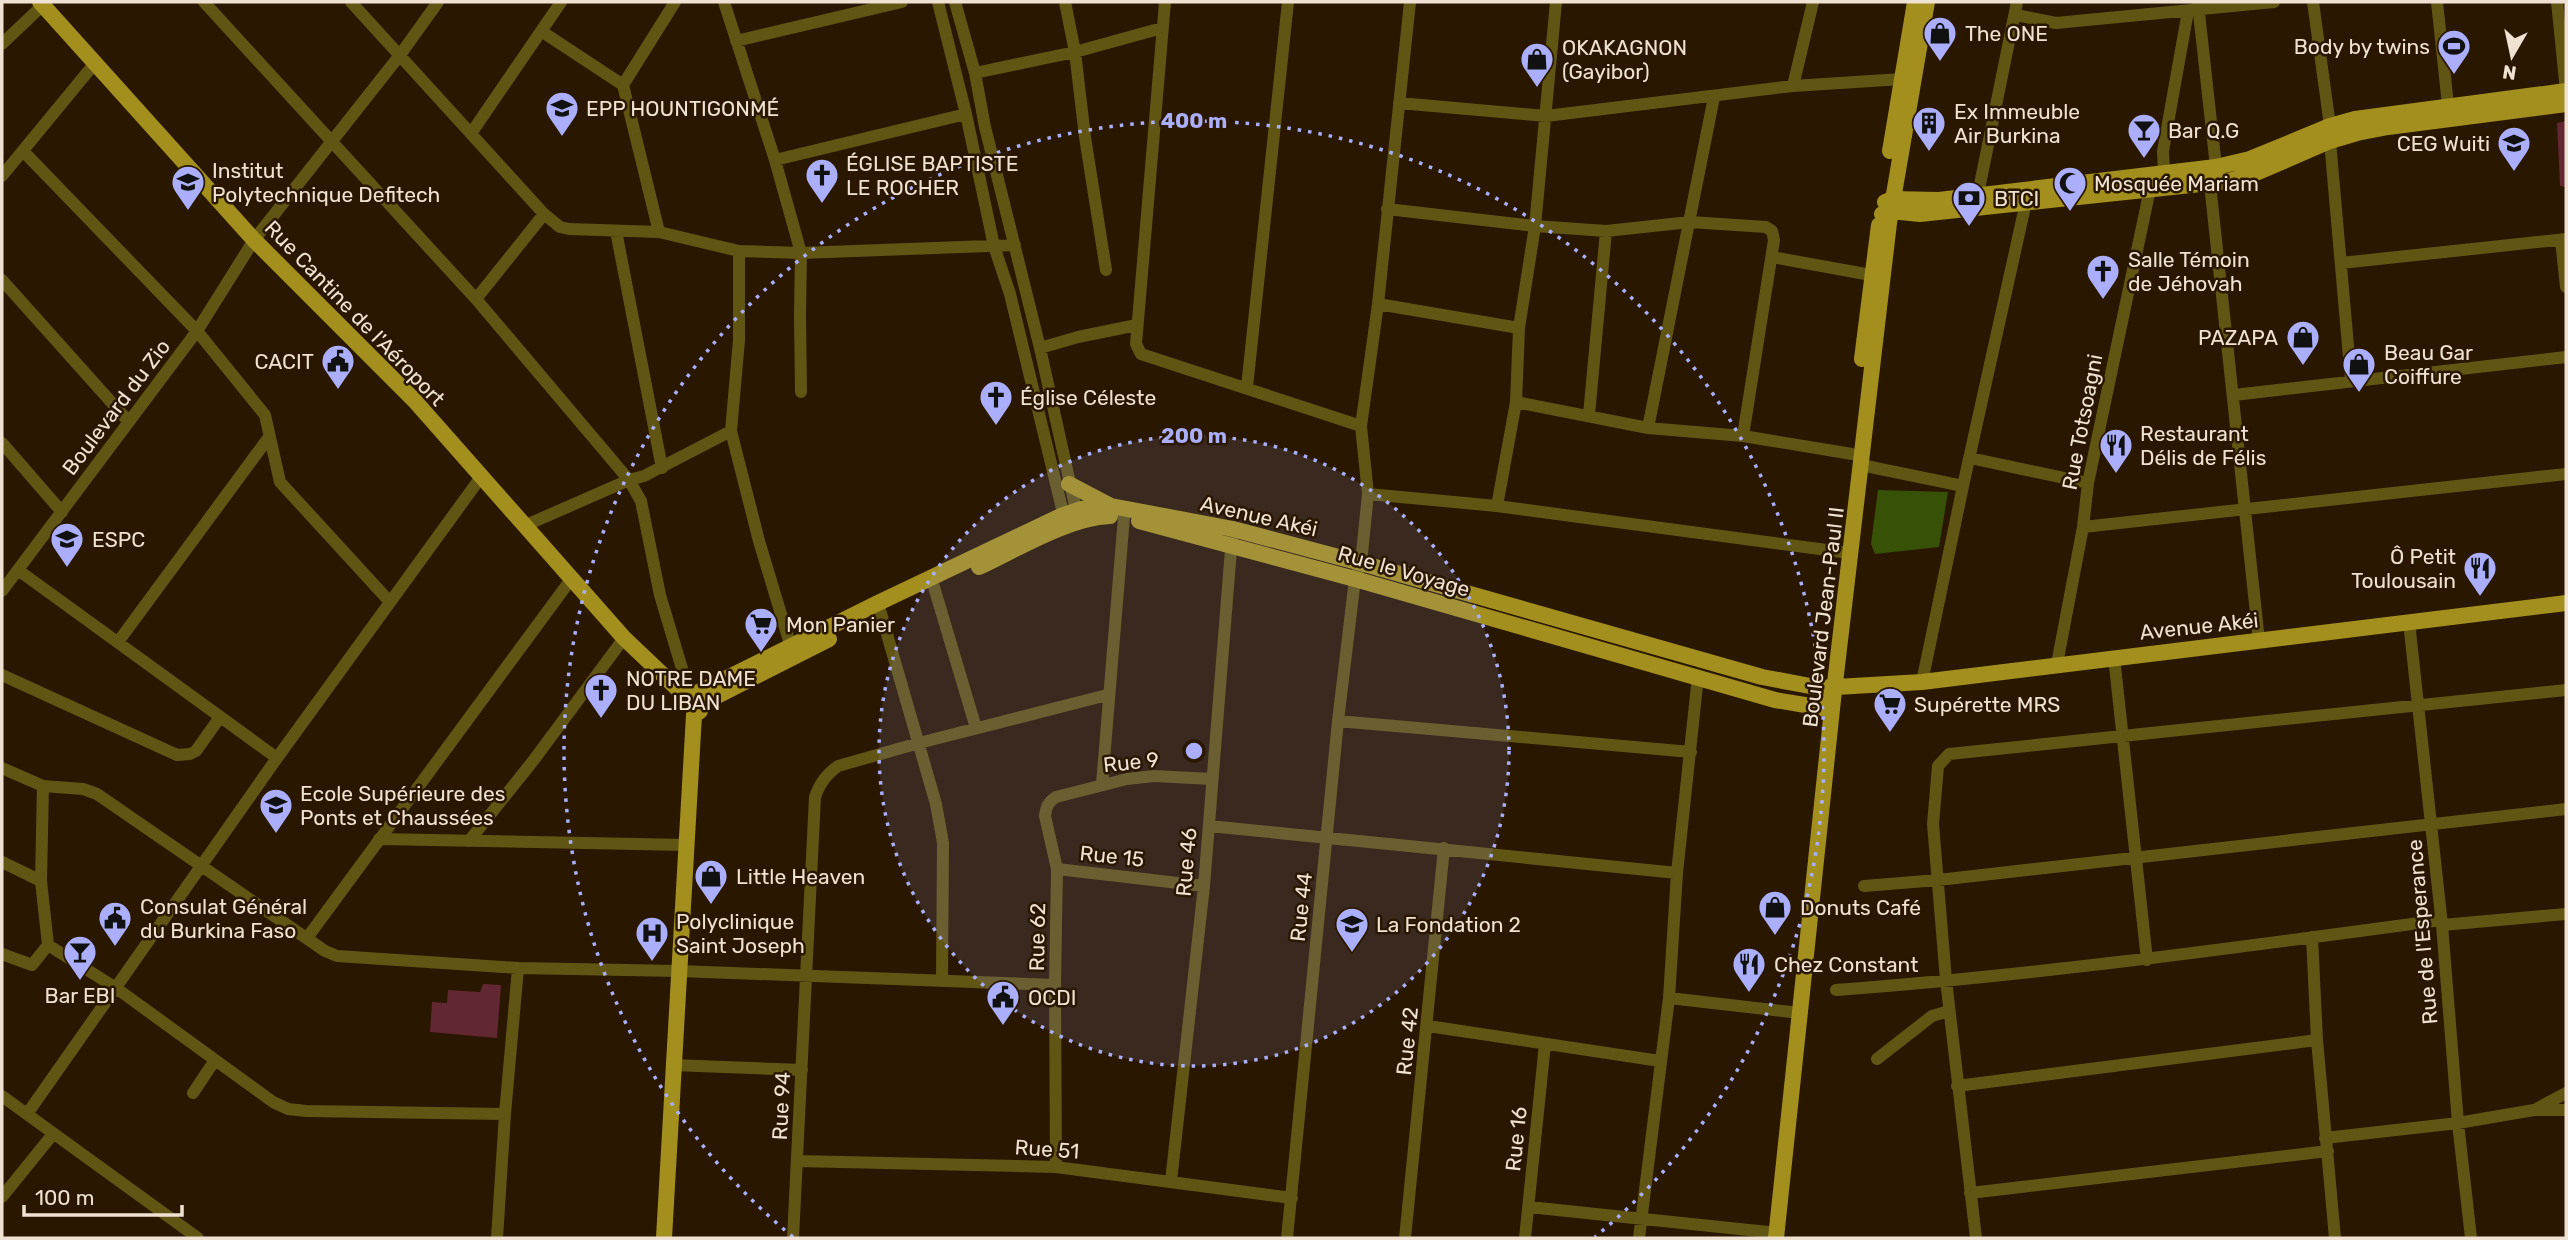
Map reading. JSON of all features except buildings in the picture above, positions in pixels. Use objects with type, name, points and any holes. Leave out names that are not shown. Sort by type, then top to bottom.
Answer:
[{"type":"main road","name":"Boulevard Jean-Paul II","points":[[1771,1236],[1857,459],[1902,79],[1915,2]]},
{"type":"main road","name":"Boulevard Jean-Paul II","points":[[1771,1236],[1791,1012],[1831,693],[1842,552],[1857,459],[1871,275],[1888,206],[1927,2]]},
{"type":"main road","name":"Rue Cantine de l'Aéroport","points":[[42,4],[254,240],[414,400],[624,638],[693,700]]},
{"type":"main road","points":[[1977,201],[2026,202],[2210,184],[2256,173],[2355,119],[2566,91]]},
{"type":"main road","points":[[1888,206],[1921,208],[2216,167],[2330,134],[2566,104]]},
{"type":"main road","points":[[1888,206],[1921,208]]},
{"type":"main road","points":[[1069,484],[1121,510]]},
{"type":"main road","name":"Rue le Voyage","points":[[693,700],[879,608],[934,587],[1071,518],[1094,518],[1121,510],[1232,537],[1355,579],[1775,699],[1831,693]]},
{"type":"main road","points":[[879,608],[1071,518]]},
{"type":"main road","name":"Avenue Akéi","points":[[1232,537],[1361,563],[1762,677],[1831,693],[2566,603]]},
{"type":"main road","points":[[664,1238],[693,700]]},
{"type":"street","points":[[204,2],[476,299],[629,480],[640,501],[660,595],[693,700]]},
{"type":"street","points":[[351,2],[544,214],[560,226],[569,229],[659,232],[739,251],[801,253],[1015,245]]},
{"type":"street","name":"Boulevard du Zio","points":[[2,591],[197,331],[254,240],[400,55],[438,2]]},
{"type":"street","points":[[472,132],[561,2]]},
{"type":"street","points":[[623,85],[675,2]]},
{"type":"street","points":[[724,2],[775,160],[801,253],[801,392]]},
{"type":"street","points":[[736,41],[855,8],[902,2]]},
{"type":"street","points":[[938,2],[966,114],[994,246],[1010,294],[1071,518]]},
{"type":"street","points":[[955,2],[975,73],[985,127],[1040,348],[1069,484],[1071,518]]},
{"type":"street","points":[[1065,2],[1075,52],[1106,271]]},
{"type":"street","points":[[1165,2],[1136,344],[1141,354],[1361,426]]},
{"type":"street","points":[[1247,387],[1288,2]]},
{"type":"street","name":"Rue 44","points":[[1287,1238],[1338,721],[1355,579],[1361,563],[1368,494],[1361,426],[1378,304],[1410,2]]},
{"type":"street","points":[[1497,506],[1516,402],[1520,328],[1535,226],[1556,2]]},
{"type":"street","points":[[1793,86],[1813,2]]},
{"type":"street","points":[[1977,201],[2017,2]]},
{"type":"street","points":[[2016,15],[2056,23],[2195,7],[2274,2]]},
{"type":"street","points":[[2313,2],[2330,134],[2351,380]]},
{"type":"street","points":[[2437,2],[2448,105]]},
{"type":"street","points":[[2557,2],[2566,91]]},
{"type":"street","points":[[2,44],[42,4]]},
{"type":"street","points":[[2195,7],[2216,167]]},
{"type":"street","points":[[2164,174],[2163,151],[2195,7]]},
{"type":"street","points":[[975,73],[1075,52],[1162,28]]},
{"type":"street","points":[[541,31],[623,85],[659,232]]},
{"type":"street","points":[[5,167],[23,150],[95,63]]},
{"type":"street","points":[[1399,103],[1546,116],[1793,86],[1902,79]]},
{"type":"street","points":[[1648,428],[1714,97]]},
{"type":"street","points":[[775,160],[966,114]]},
{"type":"street","points":[[23,150],[197,331],[265,415],[280,482],[390,602]]},
{"type":"street","points":[[2210,184],[2259,641]]},
{"type":"street","name":"Rue Totsoagni","points":[[2057,664],[2083,527],[2088,482],[2150,189]]},
{"type":"street","points":[[1922,682],[2026,202]]},
{"type":"street","points":[[1387,209],[1606,232],[1690,222],[1766,227],[1774,236],[1772,257],[1743,436]]},
{"type":"street","points":[[476,299],[544,214]]},
{"type":"street","points":[[617,231],[662,468]]},
{"type":"street","points":[[1589,415],[1606,232]]},
{"type":"street","points":[[2341,263],[2564,239],[2566,287]]},
{"type":"street","points":[[739,251],[739,340],[731,431],[759,541],[792,652]]},
{"type":"street","points":[[1772,257],[1871,275]]},
{"type":"street","points":[[2,280],[129,422]]},
{"type":"street","points":[[1378,304],[1520,328]]},
{"type":"street","points":[[1040,348],[1137,325]]},
{"type":"street","points":[[2234,395],[2566,357]]},
{"type":"street","points":[[1516,402],[1648,428],[1743,436],[1857,459],[1963,486]]},
{"type":"street","points":[[524,526],[662,468],[731,431]]},
{"type":"street","points":[[118,642],[269,437]]},
{"type":"street","points":[[2,443],[62,512]]},
{"type":"street","points":[[1970,458],[2088,482]]},
{"type":"street","points":[[2083,527],[2566,474]]},
{"type":"street","points":[[27,1114],[277,758],[481,477]]},
{"type":"street","points":[[1368,494],[1497,506],[1842,552]]},
{"type":"street","points":[[1102,784],[1121,510]]},
{"type":"street","name":"Rue 46","points":[[1171,1181],[1204,886],[1232,537]]},
{"type":"street","points":[[18,570],[277,758]]},
{"type":"street","points":[[307,938],[572,578]]},
{"type":"street","points":[[934,587],[976,729]]},
{"type":"street","points":[[879,608],[936,804],[943,843],[942,981]]},
{"type":"street","name":"Rue de l'Esperance","points":[[2409,622],[2442,922],[2458,1124],[2471,1238]]},
{"type":"street","points":[[469,841],[533,761],[624,638]]},
{"type":"street","points":[[2114,657],[2147,960]]},
{"type":"street","points":[[2,675],[177,754],[196,751],[220,717]]},
{"type":"street","points":[[1639,1238],[1669,998],[1677,873],[1698,676]]},
{"type":"street","points":[[1976,1238],[1946,982],[1933,824],[1938,766],[1943,758],[1949,754],[2566,690]]},
{"type":"street","name":"Rue 94","points":[[793,1238],[815,797],[819,786],[827,774],[838,766],[1107,695]]},
{"type":"street","points":[[1338,721],[1690,752]]},
{"type":"street","points":[[2,768],[43,786],[83,789],[97,794],[325,951],[353,959],[518,968],[1055,985]]},
{"type":"street","name":"Rue 9","points":[[1056,797],[1102,784],[1154,776],[1212,779]]},
{"type":"street","points":[[2,954],[32,965],[48,945],[41,881],[43,786]]},
{"type":"street","name":"Rue 62","points":[[1056,797],[1050,801],[1045,816],[1058,870],[1055,985],[1056,1167]]},
{"type":"street","points":[[1864,886],[1938,880],[2566,809]]},
{"type":"street","points":[[1209,827],[1677,873]]},
{"type":"street","points":[[379,839],[687,845]]},
{"type":"street","name":"Rue 42","points":[[1405,1238],[1444,848]]},
{"type":"street","points":[[2,862],[41,881]]},
{"type":"street","name":"Rue 15","points":[[1058,870],[1204,886]]},
{"type":"street","points":[[1836,990],[1946,982],[2147,960],[2442,922],[2566,914]]},
{"type":"street","points":[[2312,937],[2317,1040],[2335,1238]]},
{"type":"street","points":[[48,945],[116,988],[272,1102],[288,1109],[505,1114]]},
{"type":"street","points":[[497,1238],[518,968]]},
{"type":"street","points":[[1669,998],[1791,1012]]},
{"type":"street","points":[[1877,1059],[1932,1016],[1950,1011]]},
{"type":"street","points":[[1428,1027],[1660,1061]]},
{"type":"street","points":[[1958,1086],[2317,1040]]},
{"type":"street","name":"Rue 16","points":[[1525,1238],[1545,1044]]},
{"type":"street","points":[[193,1093],[215,1060]]},
{"type":"street","points":[[672,1065],[802,1070]]},
{"type":"street","points":[[2534,1110],[2566,1093]]},
{"type":"street","points":[[2,1097],[198,1238]]},
{"type":"street","points":[[1970,1193],[2327,1145],[2534,1110],[2566,1110]]},
{"type":"street","points":[[2,1197],[53,1134]]},
{"type":"street","name":"Rue 51","points":[[797,1161],[1056,1167],[1292,1198]]},
{"type":"street","points":[[1528,1207],[1640,1218],[1771,1236]]},
{"type":"shaded area","points":[[2566,121],[2566,187],[2560,186],[2557,123]]},
{"type":"shaded area","points":[[1878,490],[1948,492],[1939,547],[1875,554],[1871,544]]},
{"type":"shaded area","points":[[483,984],[501,985],[497,1038],[430,1032],[432,1002],[447,1003],[448,990],[480,992]]},
{"type":"place","name":"The ONE","points":[[1940,63]]},
{"type":"place","name":"Body by twins","points":[[2454,76]]},
{"type":"place","name":"OKAKAGNON (Gayibor)","points":[[1537,89]]},
{"type":"place","name":"EPP HOUNTIGONMÉ","points":[[562,138]]},
{"type":"place","name":"Ex Immeuble Air Burkina","points":[[1929,153]]},
{"type":"place","name":"Bar Q.G","points":[[2144,160]]},
{"type":"place","name":"CEG Wuiti","points":[[2514,173]]},
{"type":"place","name":"ÉGLISE BAPTISTE LE ROCHER","points":[[822,205]]},
{"type":"place","name":"Institut Polytechnique Defitech","points":[[188,212]]},
{"type":"place","name":"Mosquée Mariam","points":[[2070,213]]},
{"type":"place","name":"BTCI","points":[[1969,228]]},
{"type":"place","name":"Salle Témoin de Jéhovah","points":[[2103,301]]},
{"type":"place","name":"PAZAPA","points":[[2303,367]]},
{"type":"place","name":"CACIT","points":[[338,391]]},
{"type":"place","name":"Beau Gar Coiffure","points":[[2359,394]]},
{"type":"place","name":"Église Céleste","points":[[996,427]]},
{"type":"place","name":"Restaurant Délis de Félis","points":[[2116,475]]},
{"type":"place","name":"ESPC","points":[[67,569]]},
{"type":"place","name":"Ô Petit Toulousain","points":[[2480,598]]},
{"type":"place","name":"Mon Panier","points":[[761,654]]},
{"type":"place","name":"NOTRE DAME DU LIBAN","points":[[601,720]]},
{"type":"place","name":"Supérette MRS","points":[[1890,734]]},
{"type":"place","name":"Ecole Supérieure des Ponts et Chaussées","points":[[276,835]]},
{"type":"place","name":"Little Heaven","points":[[711,906]]},
{"type":"place","name":"Donuts Café","points":[[1775,937]]},
{"type":"place","name":"Consulat Général du Burkina Faso","points":[[115,948]]},
{"type":"place","name":"La Fondation 2","points":[[1352,954]]},
{"type":"place","name":"Polyclinique Saint Joseph","points":[[652,963]]},
{"type":"place","name":"Bar EBI","points":[[80,982]]},
{"type":"place","name":"Chez Constant","points":[[1749,994]]},
{"type":"place","name":"OCDI","points":[[1003,1027]]}]
